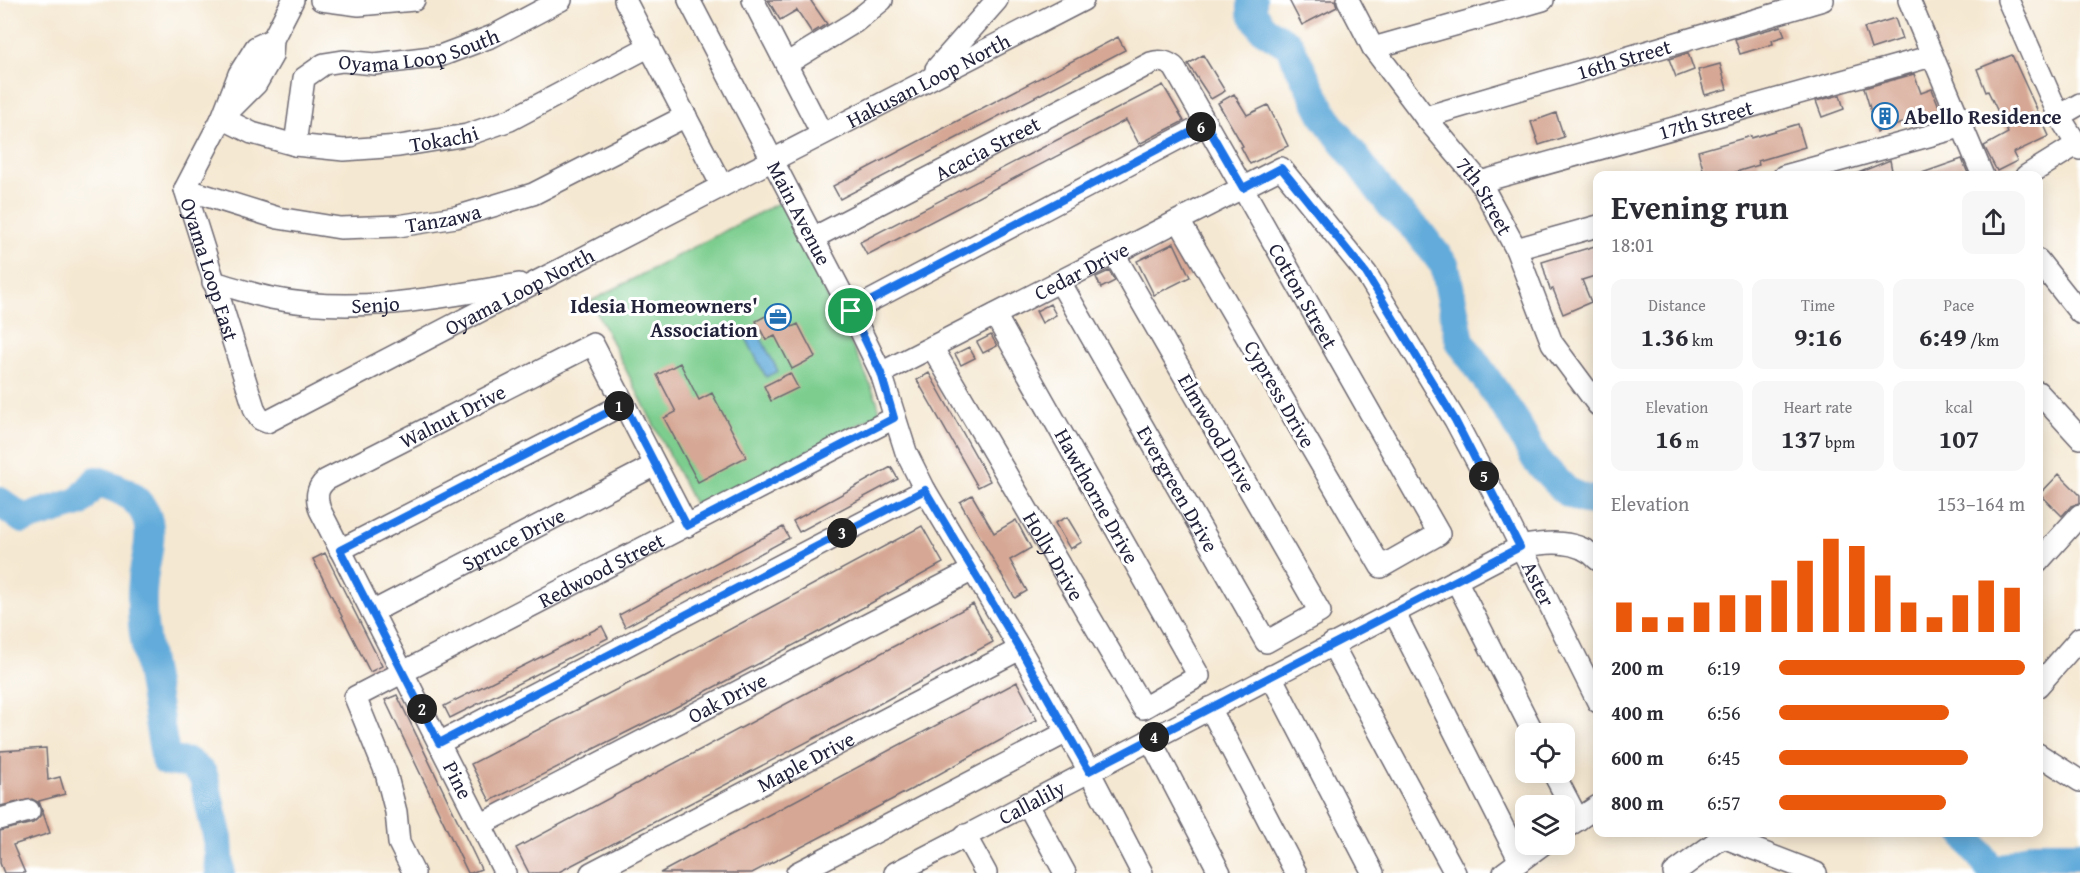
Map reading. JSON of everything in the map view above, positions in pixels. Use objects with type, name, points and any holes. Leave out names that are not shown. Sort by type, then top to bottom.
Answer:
[{"type":"street","name":"Oyama Loop East","points":[[267,422],[260,419],[255,411],[185,189],[222,118],[239,74],[256,47],[273,39],[293,0]]},
{"type":"street","points":[[321,0],[359,5],[414,0]]},
{"type":"street","name":"Oyama Loop South","points":[[295,145],[304,78],[324,64],[343,61],[375,64],[440,56],[493,36],[561,0]]},
{"type":"street","points":[[625,0],[722,186]]},
{"type":"street","name":"Main Avenue","points":[[689,0],[881,373],[906,452],[925,490],[1020,649],[1089,771],[1142,873]]},
{"type":"street","points":[[753,0],[822,134]]},
{"type":"street","points":[[786,64],[855,22],[882,0]]},
{"type":"street","points":[[926,80],[997,0]]},
{"type":"street","name":"Hakusan Loop North","points":[[772,160],[1083,0]]},
{"type":"street","name":"7th Street","points":[[1348,0],[1373,48],[1425,117],[1479,182],[1516,249],[1552,343],[1593,398]]},
{"type":"street","points":[[1373,48],[1543,0]]},
{"type":"street","name":"16th Street","points":[[1425,117],[1823,0]]},
{"type":"street","points":[[1909,0],[1981,171]]},
{"type":"street","points":[[2008,0],[2059,116],[2078,147],[2035,171]]},
{"type":"street","name":"Tokachi","points":[[222,118],[252,133],[295,145],[344,150],[399,146],[467,135],[510,120],[650,46]]},
{"type":"street","name":"17th Street","points":[[1479,182],[1932,56]]},
{"type":"street","name":"Cotton Street","points":[[1162,61],[1173,67],[1439,534],[1381,567]]},
{"type":"street","name":"Acacia Street","points":[[813,238],[1150,63],[1162,61]]},
{"type":"street","points":[[2059,116],[2080,104]]},
{"type":"street","name":"Tanzawa","points":[[185,189],[278,219],[340,228],[398,226],[456,217],[532,194],[686,116]]},
{"type":"street","points":[[851,311],[1206,124]]},
{"type":"street","points":[[1802,171],[1961,127]]},
{"type":"street","name":"Oyama Loop North","points":[[267,422],[772,160]]},
{"type":"street","name":"Cedar Drive","points":[[881,373],[1281,168]]},
{"type":"street","name":"Aster","points":[[1281,168],[1366,273],[1455,420],[1593,692]]},
{"type":"street","name":"Cypress Drive","points":[[1179,220],[1381,567]]},
{"type":"street","points":[[1516,249],[1593,227]]},
{"type":"street","name":"Elmwood Drive","points":[[1114,254],[1320,612]]},
{"type":"street","points":[[2043,267],[2080,313]]},
{"type":"street","name":"Senjo","points":[[213,282],[272,298],[342,305],[406,302],[538,281]]},
{"type":"street","name":"Evergreen Drive","points":[[1060,282],[1266,642],[1320,612]]},
{"type":"street","name":"Hawthorne Drive","points":[[995,315],[1199,676]]},
{"type":"street","name":"Walnut Drive","points":[[317,493],[320,485],[326,480],[593,344],[624,404]]},
{"type":"street","name":"Holly Drive","points":[[932,347],[1143,708],[1199,676]]},
{"type":"street","points":[[2043,397],[2080,438]]},
{"type":"street","points":[[340,550],[624,404],[687,526]]},
{"type":"street","name":"Redwood Street","points":[[414,873],[399,843],[396,812],[386,773],[355,698],[894,418]]},
{"type":"street","name":"Spruce Drive","points":[[372,612],[655,465]]},
{"type":"street","points":[[439,743],[925,490]]},
{"type":"street","name":"Pine","points":[[317,493],[320,510],[505,873]]},
{"type":"street","points":[[2043,556],[2080,515]]},
{"type":"street","name":"Callalily","points":[[898,872],[1520,547],[1545,542],[1572,544],[1593,555]]},
{"type":"street","name":"Oak Drive","points":[[480,825],[973,570]]},
{"type":"street","points":[[1456,580],[1528,723]]},
{"type":"street","points":[[1394,612],[1512,867],[1528,855]]},
{"type":"street","points":[[2043,680],[2080,638]]},
{"type":"street","points":[[1332,644],[1455,873]]},
{"type":"street","name":"Maple Drive","points":[[591,873],[1020,649]]},
{"type":"street","points":[[1271,676],[1373,873]]},
{"type":"street","points":[[1210,708],[1296,873]]},
{"type":"street","points":[[798,873],[1067,732]]},
{"type":"street","points":[[1149,739],[1220,873]]},
{"type":"street","points":[[2043,757],[2078,775]]},
{"type":"street","points":[[1027,803],[1065,873]]},
{"type":"street","points":[[1575,822],[1593,810]]},
{"type":"street","points":[[0,819],[28,811]]},
{"type":"street","points":[[965,835],[986,873]]},
{"type":"street","points":[[1674,873],[1723,837],[1803,871]]},
{"type":"green space","points":[[780,202],[862,366],[877,400],[880,413],[702,507],[694,504],[591,301]]},
{"type":"water","points":[[756,329],[778,371],[766,377],[747,340],[751,331]]},
{"type":"building","points":[[768,0],[813,0],[811,1],[827,24],[812,33],[797,10],[780,20]]},
{"type":"building","points":[[1289,0],[1335,0],[1337,7],[1302,25]]},
{"type":"building","points":[[1895,18],[1902,39],[1871,49],[1864,28]]},
{"type":"building","points":[[1781,26],[1785,36],[1772,40],[1773,44],[1740,54],[1735,39]]},
{"type":"building","points":[[1118,37],[1125,50],[840,199],[833,186]]},
{"type":"building","points":[[1688,53],[1694,70],[1676,77],[1669,59]]},
{"type":"building","points":[[1203,55],[1225,91],[1211,99],[1188,64]]},
{"type":"building","points":[[2012,55],[2049,136],[2013,153],[2017,161],[1997,171],[1984,146],[2008,133],[1988,91],[1986,92],[1977,69]]},
{"type":"building","points":[[1720,64],[1727,89],[1705,95],[1698,70]]},
{"type":"building","points":[[1914,74],[1921,93],[1932,89],[1942,114],[1907,125],[1906,122],[1877,132],[1864,88]]},
{"type":"building","points":[[1163,85],[1184,121],[1139,144],[1126,120],[867,255],[860,242]]},
{"type":"building","points":[[1234,94],[1247,115],[1268,105],[1288,146],[1250,164],[1241,147],[1243,146],[1218,103]]},
{"type":"building","points":[[1840,95],[1844,109],[1822,117],[1816,101]]},
{"type":"building","points":[[1556,113],[1564,137],[1539,145],[1531,122]]},
{"type":"building","points":[[1798,124],[1805,147],[1758,161],[1759,165],[1739,171],[1704,171],[1698,151],[1751,136],[1751,138]]},
{"type":"building","points":[[1962,159],[1967,171],[1928,171]]},
{"type":"building","points":[[1890,160],[1892,171],[1863,171]]},
{"type":"building","points":[[1174,243],[1190,277],[1154,295],[1137,261]]},
{"type":"building","points":[[1593,247],[1593,277],[1582,280],[1591,302],[1563,314],[1553,289],[1550,290],[1542,262]]},
{"type":"building","points":[[1109,271],[1115,281],[1101,288],[1096,277]]},
{"type":"building","points":[[1050,304],[1056,315],[1042,323],[1036,311]]},
{"type":"building","points":[[781,308],[792,327],[798,324],[815,357],[792,369],[775,336],[766,340],[756,321]]},
{"type":"building","points":[[991,335],[997,346],[983,353],[977,342]]},
{"type":"building","points":[[969,347],[975,358],[961,365],[955,354]]},
{"type":"building","points":[[680,363],[699,400],[712,393],[746,457],[698,482],[664,418],[676,412],[657,375]]},
{"type":"building","points":[[790,373],[798,388],[771,401],[764,386]]},
{"type":"building","points":[[929,373],[990,481],[978,487],[917,380]]},
{"type":"building","points":[[891,467],[898,479],[799,532],[793,521]]},
{"type":"building","points":[[2059,474],[2080,495],[2080,503],[2071,506],[2062,516],[2043,497],[2043,491]]},
{"type":"building","points":[[972,495],[994,533],[1016,520],[1031,548],[1010,560],[1027,591],[1015,598],[960,502]]},
{"type":"building","points":[[1067,517],[1082,542],[1070,549],[1055,523]]},
{"type":"building","points":[[922,526],[943,563],[663,714],[490,801],[471,764],[643,676]]},
{"type":"building","points":[[783,527],[789,538],[625,627],[619,615]]},
{"type":"building","points":[[325,553],[382,666],[370,672],[313,559]]},
{"type":"building","points":[[973,604],[993,642],[557,873],[529,873],[516,848]]},
{"type":"building","points":[[602,626],[608,638],[450,718],[444,706]]},
{"type":"building","points":[[1017,682],[1037,720],[912,789],[752,873],[660,873]]},
{"type":"building","points":[[397,695],[481,869],[468,873],[385,700]]},
{"type":"building","points":[[46,748],[48,780],[60,777],[65,794],[39,801],[50,833],[13,845],[25,873],[4,873],[0,863],[0,831],[33,823],[41,815],[41,808],[38,802],[32,799],[0,806],[0,751]]},
{"type":"waterway","points":[[1252,0],[1252,12],[1263,29],[1289,45],[1325,117],[1391,205],[1419,232],[1445,266],[1460,341],[1513,418],[1537,461],[1567,492],[1593,500]]},
{"type":"waterway","points":[[0,502],[23,519],[79,502],[97,481],[131,496],[141,506],[149,529],[149,546],[142,593],[145,643],[166,761],[189,763],[203,775],[218,839],[220,873]]},
{"type":"waterway","points":[[1968,837],[1993,873]]},
{"type":"waterway","points":[[1995,873],[2035,855],[2080,855]]},
{"type":"place","name":"Abello Residence","points":[[1885,116]]},
{"type":"place","name":"Idesia Homeowners' Association","points":[[778,317]]},
{"type":"route","points":[[1206,124],[1243,188],[1281,168],[1366,273],[1455,420],[1520,547],[1089,771],[1020,649],[925,490],[439,743],[340,550],[624,404],[687,526],[894,418],[881,373],[851,311],[1206,124]]}]
